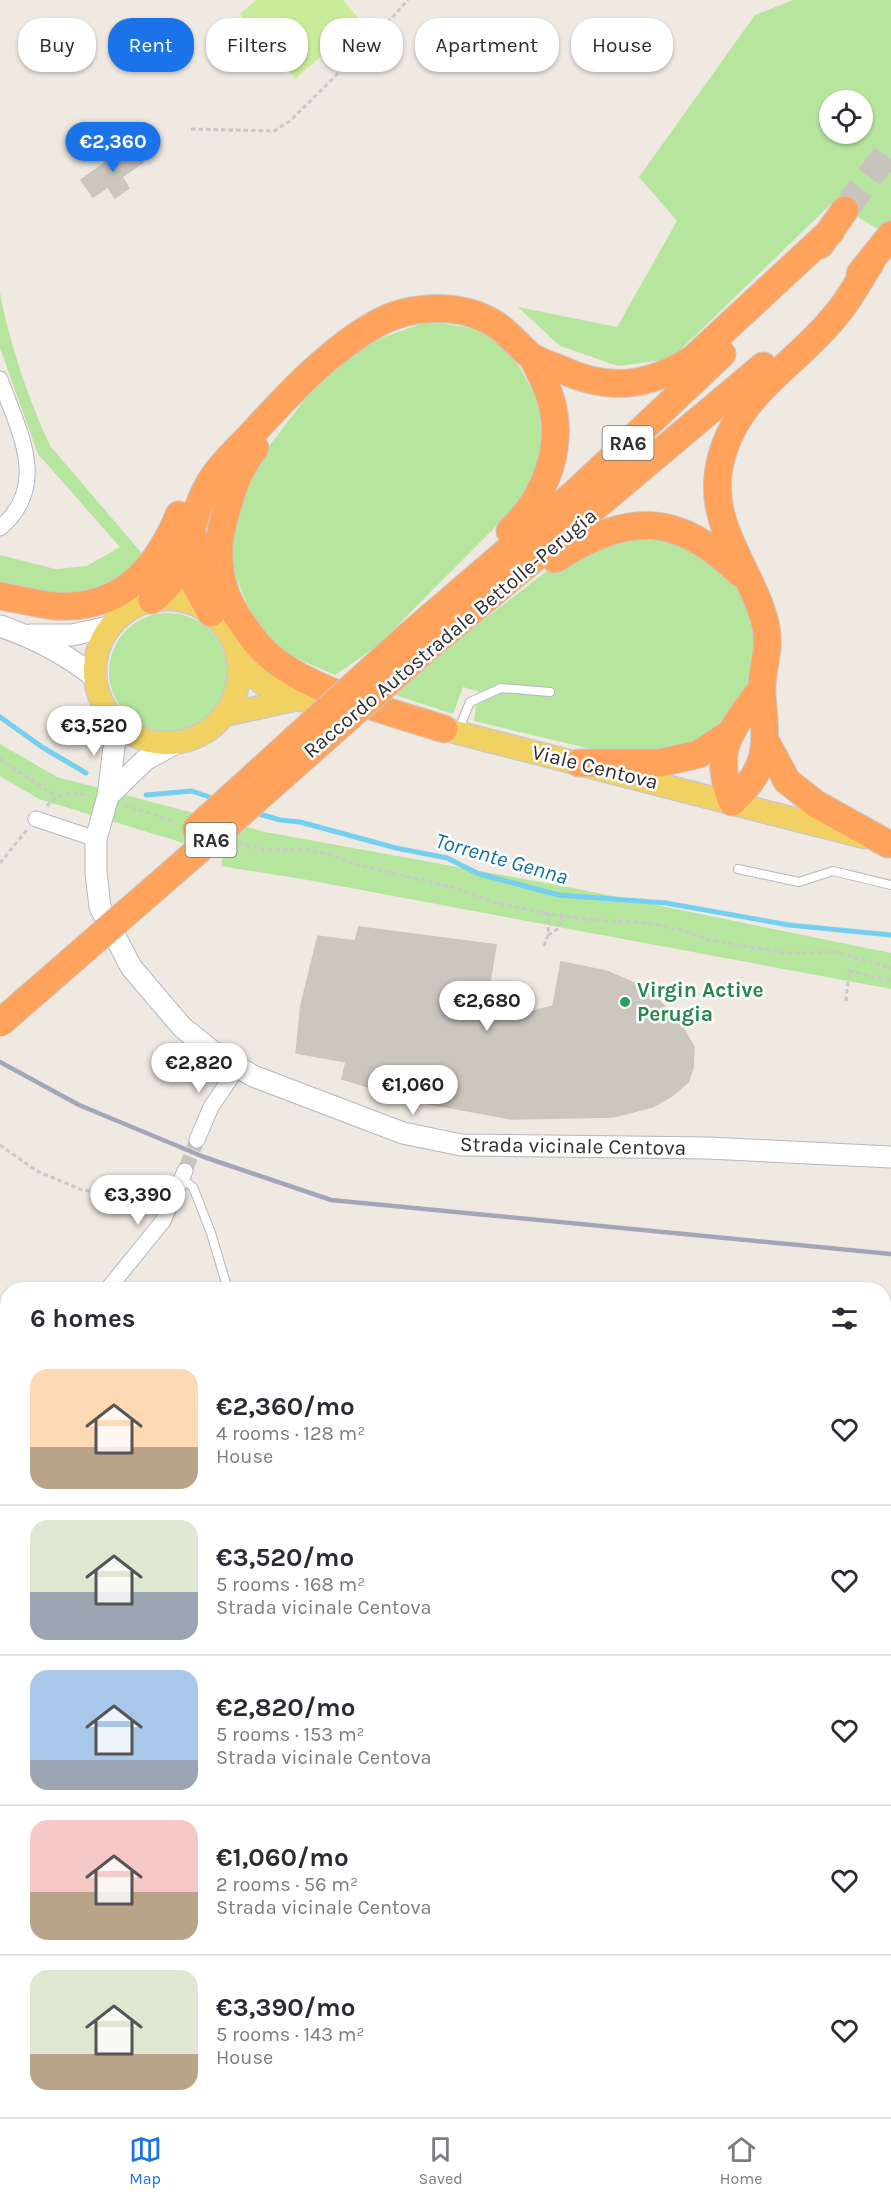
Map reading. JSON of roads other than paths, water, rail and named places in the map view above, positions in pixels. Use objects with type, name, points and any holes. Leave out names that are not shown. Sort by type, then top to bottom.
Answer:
[{"type":"highway","name":"RA6","points":[[0,998],[212,814],[418,645],[695,381],[768,308],[838,220],[693,359],[674,371],[648,381],[611,384],[576,377],[532,357]]},
{"type":"highway","name":"Raccordo Autostradale Bettolle-Perugia","points":[[0,1023],[232,821],[418,645],[728,398],[806,328],[872,262],[891,235]]},
{"type":"highway","points":[[729,734],[722,761],[723,779],[732,802],[757,775],[766,742],[762,688],[768,658],[766,628],[730,542],[720,510],[717,493],[719,468],[728,439],[741,414],[766,384],[836,316],[872,262]]},
{"type":"highway","points":[[0,596],[54,606],[86,605],[119,593],[139,580],[166,546],[184,504],[216,455],[283,401],[353,339],[378,323],[399,313],[426,309],[453,309],[486,319],[508,334],[532,357],[549,393],[554,415],[554,443],[551,466],[541,493],[518,523],[433,600],[418,645]]},
{"type":"highway","points":[[152,600],[166,587],[176,572],[212,479],[283,401]]},
{"type":"highway","points":[[283,401],[267,432],[243,463],[224,516],[218,556],[231,606],[261,649],[312,682],[386,710],[451,730]]},
{"type":"highway","points":[[195,518],[196,586],[210,613]]},
{"type":"highway","points":[[418,645],[469,623],[549,563],[578,545],[617,528],[642,525],[670,527],[695,537],[719,554],[747,580]]},
{"type":"highway","points":[[579,763],[660,763],[699,754],[729,734],[762,688]]},
{"type":"highway","points":[[766,742],[787,782],[816,804],[890,844]]},
{"type":"main road","points":[[173,599],[193,603],[210,613],[223,625],[232,639],[237,656],[239,676],[234,697],[224,715],[211,728],[195,737],[178,742],[156,742],[135,735],[117,723],[106,710],[99,694],[96,678],[96,660],[109,627],[121,615],[152,600],[173,599]]},
{"type":"main road","points":[[237,656],[262,682],[297,699]]},
{"type":"main road","name":"Viale Centova","points":[[297,699],[451,730],[890,844]]},
{"type":"main road","points":[[224,715],[297,699]]},
{"type":"street","points":[[0,379],[28,456],[27,487],[10,520],[0,528]]},
{"type":"street","points":[[0,626],[26,635],[70,658],[96,678]]},
{"type":"street","points":[[26,635],[72,635],[109,627]]},
{"type":"street","name":"Strada vicinale Centova","points":[[117,723],[108,799],[96,839],[96,873],[100,907],[131,967],[182,1027],[218,1056],[253,1076],[403,1133],[461,1145],[709,1148],[891,1157]]},
{"type":"street","points":[[108,799],[145,760],[178,742]]},
{"type":"street","points":[[36,819],[96,839]]},
{"type":"street","points":[[197,1140],[211,1107],[238,1067]]},
{"type":"street","points":[[114,1282],[163,1221],[183,1175]]},
{"type":"lane","points":[[451,730],[470,702],[501,688],[550,692]]},
{"type":"lane","points":[[738,869],[800,882],[833,871],[891,885]]},
{"type":"lane","points":[[183,1175],[193,1187],[211,1233],[226,1282]]},
{"type":"waterway","name":"Torrente Genna","points":[[0,717],[42,747],[86,773]]},
{"type":"waterway","name":"Torrente Genna","points":[[146,795],[192,791],[215,799]]},
{"type":"waterway","name":"Torrente Genna","points":[[256,813],[280,820],[300,822],[396,848],[447,858],[479,874],[559,895],[666,903],[789,925],[891,935]]},
{"type":"tunnel","points":[[845,210],[891,148]]},
{"type":"tunnel","points":[[185,1171],[197,1140]]},
{"type":"railway","points":[[0,1062],[79,1105],[204,1157],[331,1200],[891,1254]]},
{"type":"place","name":"Virgin Active Perugia","points":[[625,1002]]}]
